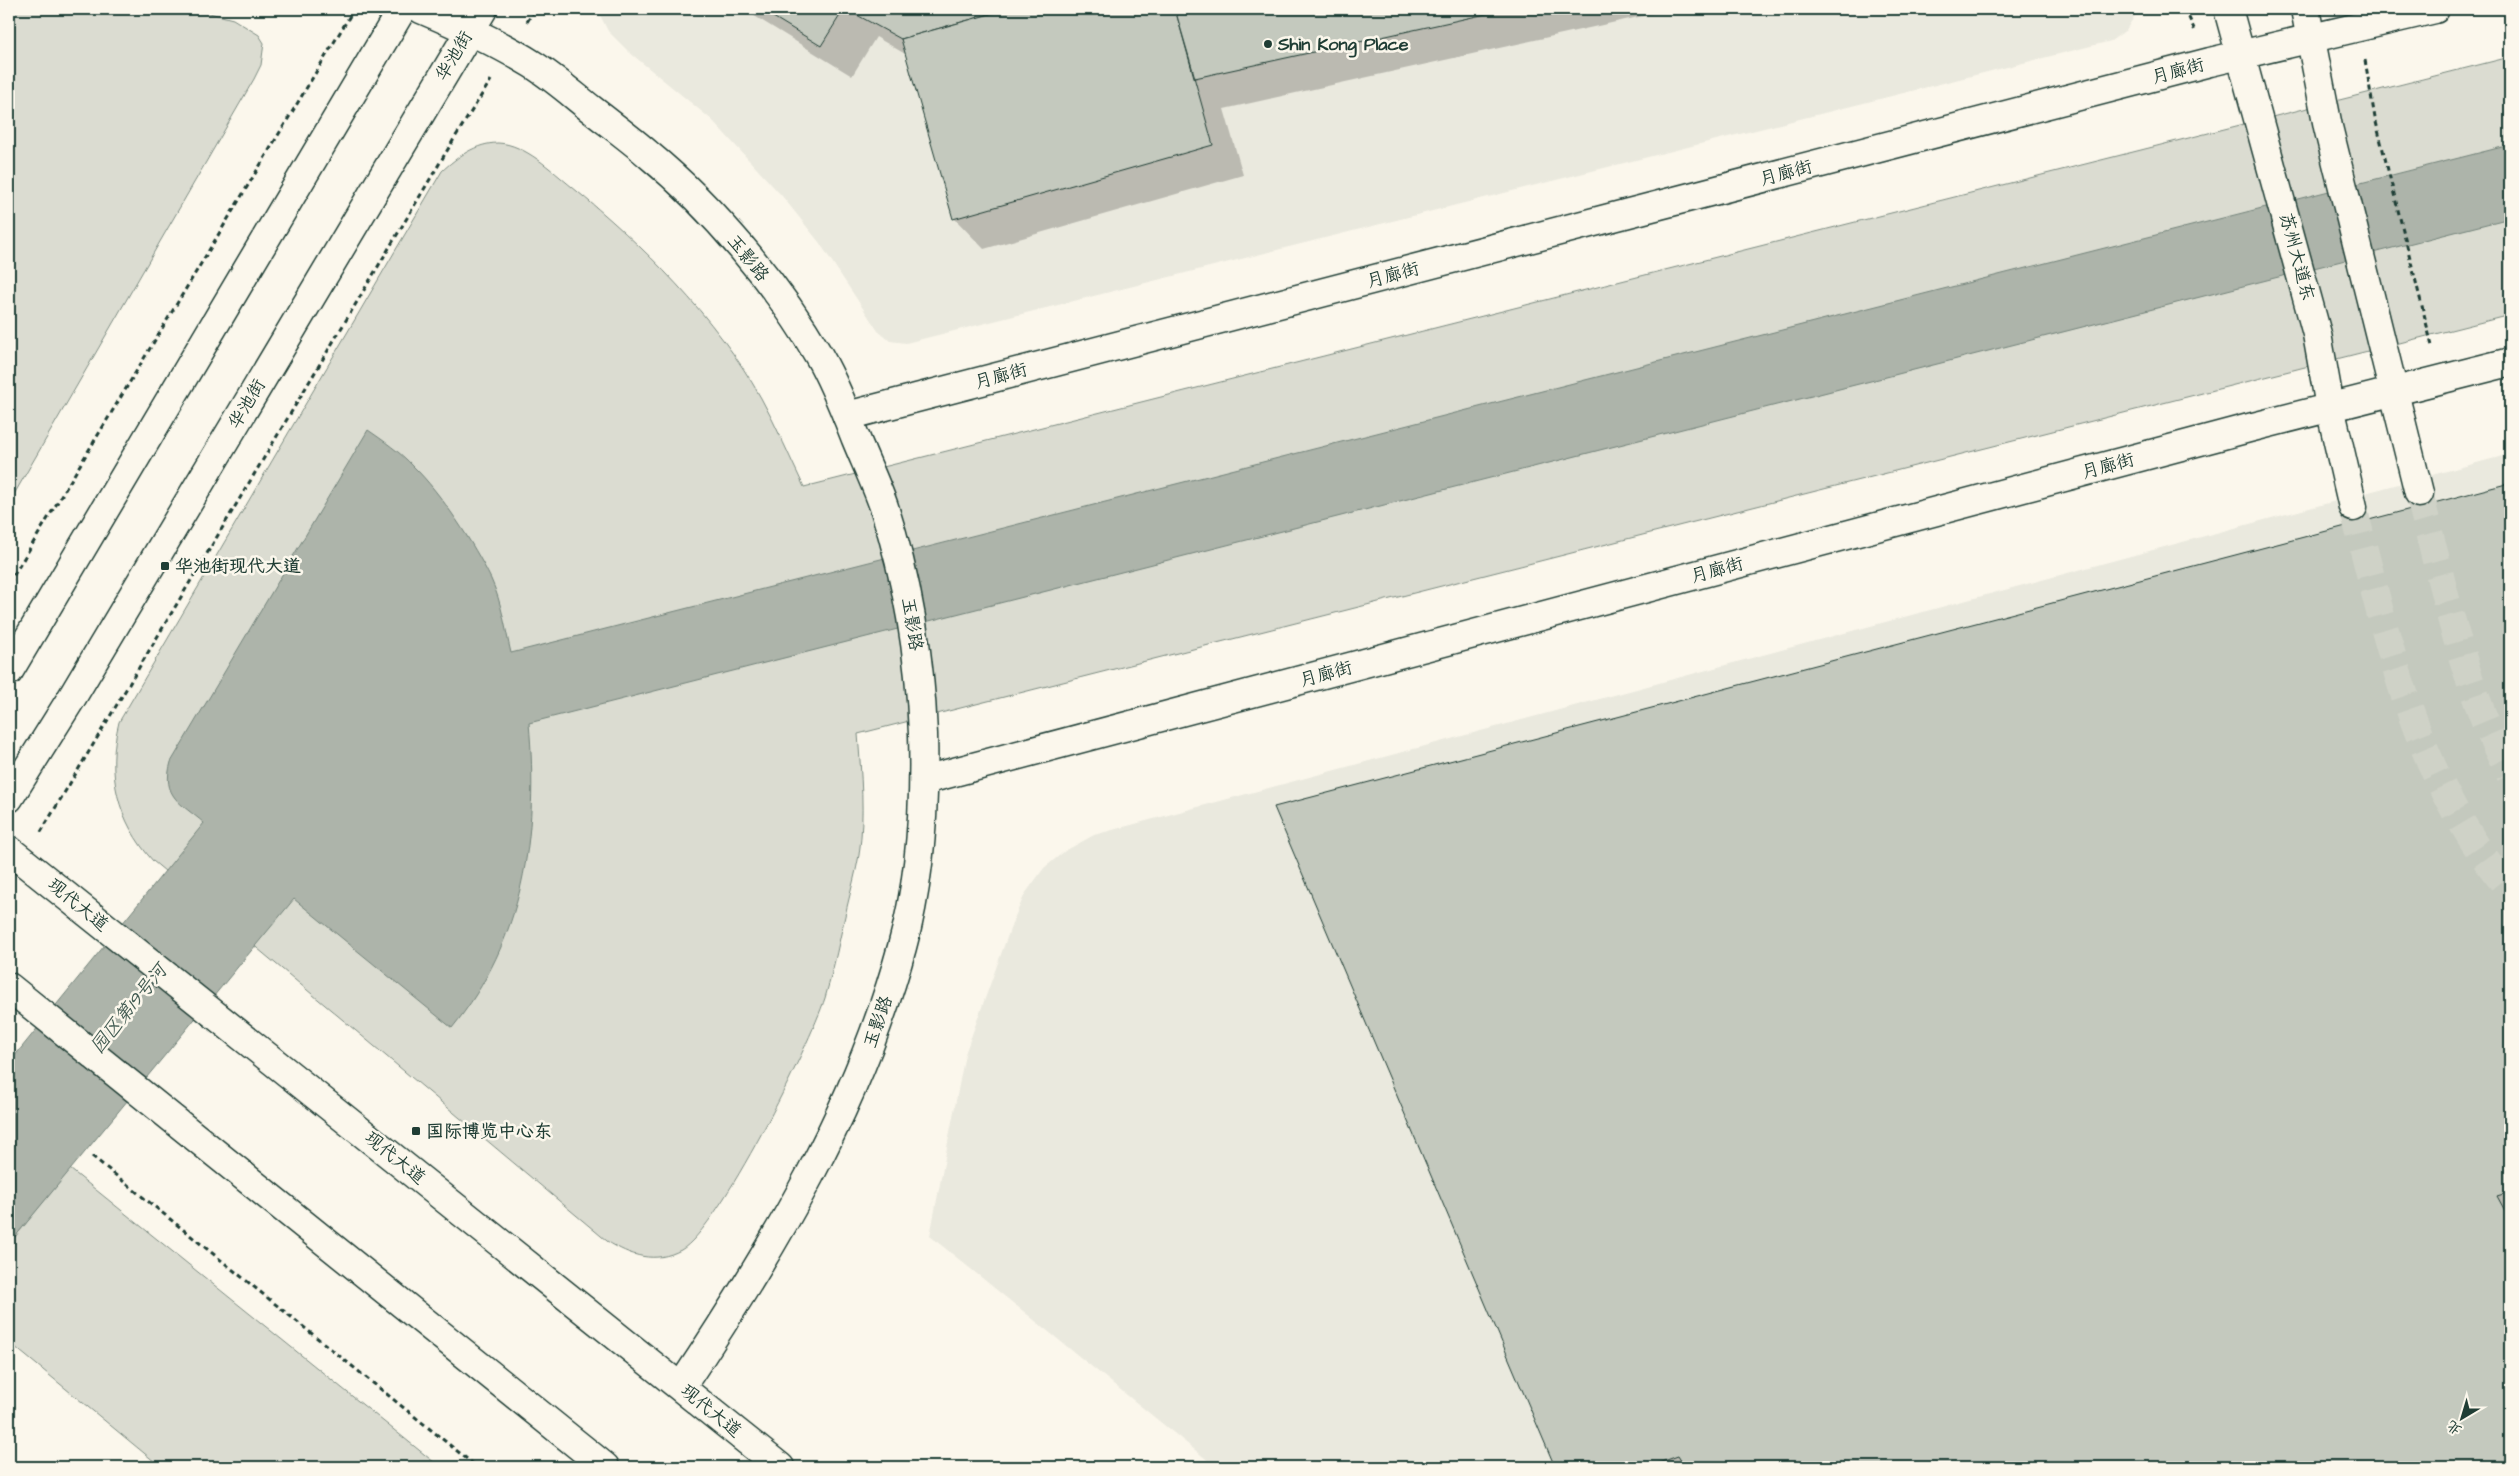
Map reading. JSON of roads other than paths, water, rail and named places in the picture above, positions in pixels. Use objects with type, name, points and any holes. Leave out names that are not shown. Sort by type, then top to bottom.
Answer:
[{"type":"street","points":[[9,671],[402,9]]},
{"type":"street","name":"玉影路","points":[[421,9],[476,19],[510,50],[537,67],[652,156],[718,221],[767,280],[819,357],[847,416],[884,506],[907,590],[921,683],[924,780],[915,888],[903,945],[863,1066],[831,1135],[780,1233],[737,1303],[681,1387]]},
{"type":"street","name":"苏州大道东","points":[[2228,9],[2270,155],[2317,334],[2330,407],[2353,507]]},
{"type":"street","points":[[2305,9],[2332,144],[2419,493]]},
{"type":"street","name":"月廊街","points":[[847,416],[2241,56],[2435,9]]},
{"type":"street","name":"华池街","points":[[9,798],[76,690],[476,19]]},
{"type":"street","name":"月廊街","points":[[924,780],[2330,407],[2393,393],[2510,362]]},
{"type":"street","name":"现代大道","points":[[16,856],[780,1467]]},
{"type":"street","points":[[9,987],[605,1467]]},
{"type":"water","name":"园区第19号河","points":[[2510,145],[2510,218],[529,723],[532,765],[531,805],[528,845],[521,884],[511,922],[496,959],[476,994],[452,1028],[294,899],[9,1244],[9,1063],[204,823],[181,804],[171,791],[169,774],[171,762],[368,430],[397,451],[424,477],[446,504],[466,535],[495,588],[501,606],[511,653]]},
{"type":"tunnel","points":[[2419,493],[2446,601],[2467,672],[2479,707],[2510,774]]},
{"type":"tunnel","points":[[2353,507],[2393,660],[2409,709],[2428,756],[2450,803],[2477,847],[2510,890]]},
{"type":"place","name":"Shin Kong Place","points":[[1268,44]]},
{"type":"place","name":"华池街现代大道","points":[[165,566]]},
{"type":"place","name":"国际博览中心东","points":[[416,1131]]}]
